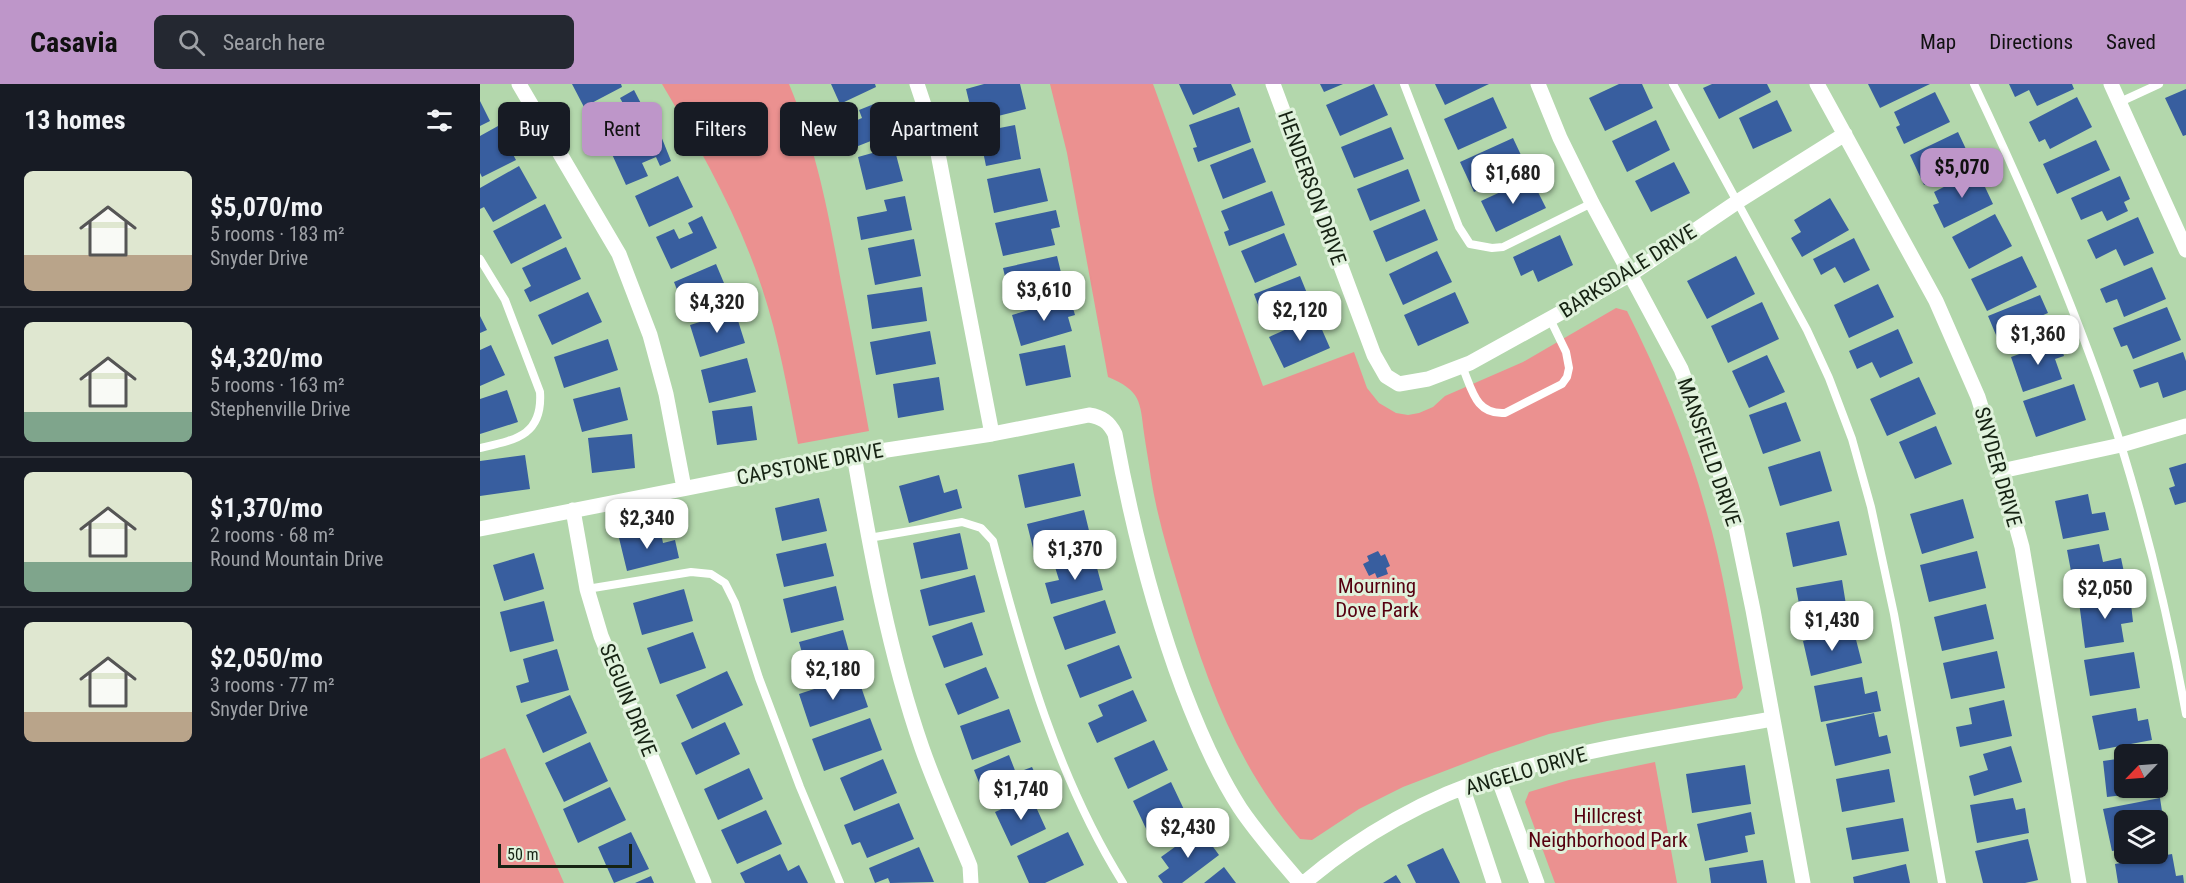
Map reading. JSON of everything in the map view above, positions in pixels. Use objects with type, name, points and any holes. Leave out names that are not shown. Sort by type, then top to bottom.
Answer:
[{"type":"street","points":[[519,84],[619,254],[650,335],[664,385],[684,488]]},
{"type":"street","points":[[917,84],[935,138],[992,434]]},
{"type":"street","name":"HENDERSON DRIVE","points":[[1273,84],[1374,355],[1386,376],[1400,384]]},
{"type":"street","name":"MANSFIELD DRIVE","points":[[1538,84],[1560,138],[1592,203],[1681,369],[1731,503],[1803,883]]},
{"type":"street","name":"SNYDER DRIVE","points":[[1817,84],[1936,301],[1978,397],[2022,547],[2079,883]]},
{"type":"street","points":[[2111,84],[2186,250]]},
{"type":"street","name":"BARKSDALE DRIVE","points":[[1400,384],[1428,379],[1462,366],[1631,274],[1737,202],[1845,134]]},
{"type":"street","name":"CAPSTONE DRIVE","points":[[480,529],[855,455],[992,434],[1089,415],[1105,420],[1115,434],[1140,556],[1153,603],[1167,647],[1207,748],[1241,810],[1302,883]]},
{"type":"street","points":[[2001,471],[2121,445],[2186,426]]},
{"type":"street","points":[[855,455],[869,538],[902,681],[922,747],[969,866],[971,883]]},
{"type":"street","name":"SEGUIN DRIVE","points":[[573,510],[587,589],[602,636],[704,883]]},
{"type":"street","name":"ANGELO DRIVE","points":[[1302,883],[1353,844],[1384,825],[1497,776],[1578,754],[1772,719]]},
{"type":"street","points":[[1497,776],[1537,883]]},
{"type":"street","points":[[1463,789],[1494,883]]},
{"type":"lane","points":[[1404,84],[1459,227],[1470,244],[1492,248],[1503,247],[1592,203]]},
{"type":"lane","points":[[1674,84],[1807,330],[1829,378],[1855,450],[1871,507],[1894,614],[1942,883]]},
{"type":"lane","points":[[1974,84],[2020,182],[2069,301],[2121,445],[2165,611],[2186,714]]},
{"type":"lane","points":[[2120,102],[2159,84]]},
{"type":"lane","points":[[480,259],[505,300],[540,392],[541,408],[531,428],[521,437],[480,448]]},
{"type":"lane","points":[[1462,366],[1479,404],[1486,412],[1496,414],[1505,413],[1562,384],[1569,368],[1566,352],[1550,319]]},
{"type":"lane","points":[[869,538],[962,522],[981,528],[988,534],[993,541],[1016,628],[1056,745],[1093,829],[1124,883]]},
{"type":"lane","points":[[587,589],[691,572],[711,574],[725,583],[735,603],[759,678],[800,787],[840,883]]},
{"type":"green space","points":[[662,84],[789,84],[796,102],[780,102],[780,156],[814,156],[831,231],[869,431],[798,444],[783,366],[762,288],[742,235],[703,156],[768,156],[768,102],[674,102],[674,104]]},
{"type":"green space","name":"Mourning Dove Park","points":[[1050,84],[1153,84],[1263,386],[1354,352],[1367,388],[1379,403],[1396,413],[1408,415],[1419,413],[1433,407],[1445,396],[1523,362],[1616,308],[1627,311],[1671,408],[1706,510],[1722,576],[1743,688],[1736,698],[1607,721],[1549,734],[1403,787],[1359,809],[1312,840],[1300,839],[1278,812],[1259,783],[1226,722],[1190,625],[1157,507],[1140,405],[1133,392],[1108,377],[1067,153]]},
{"type":"green space","points":[[505,748],[564,883],[480,883],[480,759]]},
{"type":"green space","name":"Hillcrest Neighborhood Park","points":[[1655,762],[1677,883],[1555,883],[1525,802],[1529,792],[1569,780]]},
{"type":"building","points":[[572,84],[621,84],[622,87],[594,102],[582,103]]},
{"type":"building","points":[[831,84],[875,84],[876,87],[844,102],[839,102]]},
{"type":"building","points":[[984,84],[1020,84],[1026,109],[1000,116],[1000,102],[969,102],[966,89]]},
{"type":"building","points":[[1179,84],[1231,84],[1236,95],[1193,115]]},
{"type":"building","points":[[1320,84],[1343,84],[1324,92]]},
{"type":"building","points":[[1374,84],[1388,115],[1340,136],[1326,105]]},
{"type":"building","points":[[1435,84],[1489,84],[1445,105]]},
{"type":"building","points":[[1619,84],[1642,84],[1653,108],[1605,131],[1589,98]]},
{"type":"building","points":[[1712,84],[1767,84],[1771,92],[1719,119],[1703,88]]},
{"type":"building","points":[[1868,84],[1930,84],[1880,108]]},
{"type":"building","points":[[2009,84],[2072,84],[2074,89],[2037,106],[2029,90],[2015,97]]},
{"type":"building","points":[[2186,89],[2186,135],[2183,136],[2165,98]]},
{"type":"building","points":[[634,90],[640,102],[622,102],[620,98]]},
{"type":"building","points":[[1935,92],[1950,122],[1904,144],[1896,127],[1900,125],[1894,112]]},
{"type":"building","points":[[1493,97],[1507,128],[1458,150],[1444,119]]},
{"type":"building","points":[[2077,97],[2092,127],[2050,149],[2045,139],[2039,142],[2029,122]]},
{"type":"building","points":[[1777,100],[1792,131],[1753,149],[1739,118]]},
{"type":"building","points":[[480,101],[490,121],[480,126]]},
{"type":"building","points":[[870,106],[870,141],[858,146],[858,120],[862,118],[859,110]]},
{"type":"building","points":[[1239,107],[1251,142],[1198,162],[1193,148],[1197,147],[1189,125]]},
{"type":"building","points":[[1656,120],[1670,150],[1627,172],[1612,141]]},
{"type":"building","points":[[1015,125],[1021,159],[986,166],[984,156],[1000,156],[1000,128]]},
{"type":"building","points":[[498,126],[498,156],[514,156],[516,160],[482,177],[480,173],[480,136]]},
{"type":"building","points":[[1391,127],[1404,159],[1354,178],[1341,147]]},
{"type":"building","points":[[1958,132],[1972,162],[1924,185],[1910,155]]},
{"type":"building","points":[[662,138],[671,161],[660,166],[656,157],[642,163],[648,176],[626,185],[613,156],[662,156]]},
{"type":"building","points":[[1513,138],[1527,168],[1474,192],[1460,162]]},
{"type":"building","points":[[2096,140],[2110,170],[2057,194],[2043,164]]},
{"type":"building","points":[[1253,148],[1266,182],[1223,199],[1210,165]]},
{"type":"building","points":[[870,154],[870,156],[896,156],[903,181],[866,190],[858,157]]},
{"type":"building","points":[[1674,162],[1690,193],[1651,212],[1635,181]]},
{"type":"building","points":[[519,166],[537,198],[493,222],[484,207],[480,209],[480,188]]},
{"type":"building","points":[[1040,168],[1048,201],[994,213],[987,179]]},
{"type":"building","points":[[1408,169],[1420,201],[1370,221],[1357,189]]},
{"type":"building","points":[[1977,170],[1993,204],[1944,228],[1933,205],[1939,203],[1934,192]]},
{"type":"building","points":[[678,176],[693,207],[649,227],[635,196]]},
{"type":"building","points":[[2120,176],[2130,199],[2124,202],[2128,211],[2107,221],[2102,211],[2081,220],[2071,198]]},
{"type":"building","points":[[1531,178],[1546,208],[1496,232],[1481,201]]},
{"type":"building","points":[[1272,191],[1285,225],[1229,246],[1224,232],[1229,230],[1221,211]]},
{"type":"building","points":[[905,196],[912,230],[861,240],[857,217],[887,211],[884,200]]},
{"type":"building","points":[[1830,198],[1849,230],[1802,257],[1791,238],[1801,232],[1794,220]]},
{"type":"building","points":[[545,204],[562,238],[511,264],[493,231]]},
{"type":"building","points":[[1425,209],[1438,240],[1386,262],[1373,231]]},
{"type":"building","points":[[1056,210],[1060,227],[1051,229],[1055,245],[1003,256],[995,223]]},
{"type":"building","points":[[1995,214],[2012,246],[1969,269],[1952,237]]},
{"type":"building","points":[[702,216],[717,248],[671,269],[656,237],[674,229],[679,239],[693,233],[688,223]]},
{"type":"building","points":[[2138,217],[2154,253],[2124,266],[2116,249],[2096,259],[2087,240]]},
{"type":"building","points":[[1284,233],[1297,265],[1255,283],[1241,251]]},
{"type":"building","points":[[1560,235],[1573,265],[1538,282],[1533,270],[1521,276],[1513,257]]},
{"type":"building","points":[[1854,238],[1870,270],[1844,283],[1835,267],[1821,275],[1813,259]]},
{"type":"building","points":[[914,239],[921,276],[875,285],[868,248]]},
{"type":"building","points":[[566,247],[581,279],[530,302],[524,290],[531,286],[522,268]]},
{"type":"building","points":[[1437,251],[1452,282],[1403,305],[1389,274]]},
{"type":"building","points":[[1057,256],[1065,289],[1011,302],[1003,268]]},
{"type":"building","points":[[1736,256],[1755,294],[1707,319],[1687,281]]},
{"type":"building","points":[[2022,256],[2037,287],[1987,311],[1971,279]]},
{"type":"building","points":[[716,264],[729,295],[686,313],[674,282]]},
{"type":"building","points":[[2152,267],[2166,299],[2124,317],[2117,299],[2106,303],[2100,289]]},
{"type":"building","points":[[1300,276],[1313,308],[1266,326],[1254,294]]},
{"type":"building","points":[[1878,284],[1894,317],[1849,338],[1834,305]]},
{"type":"building","points":[[922,287],[927,321],[872,329],[867,295]]},
{"type":"building","points":[[588,292],[602,322],[552,345],[538,315]]},
{"type":"building","points":[[1455,292],[1469,323],[1418,346],[1404,315]]},
{"type":"building","points":[[2040,295],[2048,313],[2034,319],[2041,336],[2011,349],[2007,339],[1999,342],[1988,316]]},
{"type":"building","points":[[1070,298],[1075,315],[1068,317],[1072,331],[1021,346],[1012,315]]},
{"type":"building","points":[[1762,302],[1779,339],[1728,363],[1711,326]]},
{"type":"building","points":[[2167,307],[2181,340],[2133,359],[2127,345],[2121,347],[2113,328]]},
{"type":"building","points":[[735,311],[745,343],[700,357],[690,325]]},
{"type":"building","points":[[480,316],[487,330],[480,333]]},
{"type":"building","points":[[1316,316],[1330,348],[1284,368],[1269,337]]},
{"type":"building","points":[[1898,329],[1913,363],[1880,378],[1872,362],[1857,369],[1849,351]]},
{"type":"building","points":[[930,331],[936,364],[876,375],[870,342]]},
{"type":"building","points":[[608,339],[618,370],[564,388],[554,357]]},
{"type":"building","points":[[2059,340],[2064,356],[2055,359],[2062,379],[2023,392],[2011,357]]},
{"type":"building","points":[[491,345],[505,375],[480,386],[480,350]]},
{"type":"building","points":[[1065,345],[1071,377],[1026,386],[1019,354]]},
{"type":"building","points":[[2183,352],[2186,361],[2186,390],[2163,398],[2158,382],[2140,388],[2133,370]]},
{"type":"building","points":[[1767,355],[1785,392],[1749,408],[1732,371]]},
{"type":"building","points":[[747,358],[756,392],[709,403],[701,370]]},
{"type":"building","points":[[939,377],[944,410],[898,418],[893,384]]},
{"type":"building","points":[[1919,377],[1936,414],[1887,436],[1870,399]]},
{"type":"building","points":[[2074,384],[2086,420],[2036,437],[2023,401]]},
{"type":"building","points":[[620,387],[628,420],[582,432],[573,399]]},
{"type":"building","points":[[507,390],[518,422],[480,434],[480,399]]},
{"type":"building","points":[[1786,402],[1801,441],[1763,454],[1749,415]]},
{"type":"building","points":[[752,406],[757,440],[717,445],[712,411]]},
{"type":"building","points":[[1936,426],[1952,464],[1915,479],[1899,442]]},
{"type":"building","points":[[632,434],[635,468],[592,473],[588,438]]},
{"type":"building","points":[[1820,451],[1832,491],[1780,506],[1768,467]]},
{"type":"building","points":[[525,455],[530,489],[480,496],[480,461]]},
{"type":"building","points":[[1074,463],[1081,496],[1025,508],[1018,475]]},
{"type":"building","points":[[2186,463],[2186,502],[2175,505],[2169,488],[2175,486],[2169,468]]},
{"type":"building","points":[[939,475],[944,493],[957,489],[962,508],[909,523],[899,486]]},
{"type":"building","points":[[2088,494],[2092,514],[2105,512],[2109,530],[2063,539],[2055,501]]},
{"type":"building","points":[[819,498],[827,531],[782,541],[775,508]]},
{"type":"building","points":[[1963,499],[1974,538],[1922,554],[1910,514]]},
{"type":"building","points":[[1084,510],[1092,543],[1035,556],[1027,524]]},
{"type":"building","points":[[1839,521],[1847,555],[1793,567],[1786,533]]},
{"type":"building","points":[[660,528],[663,543],[675,540],[679,558],[627,571],[619,538]]},
{"type":"building","points":[[960,533],[968,569],[921,579],[913,543]]},
{"type":"building","points":[[826,543],[834,576],[784,587],[776,554]]},
{"type":"building","points":[[2099,544],[2103,562],[2121,558],[2125,577],[2074,587],[2067,550]]},
{"type":"building","points":[[1378,551],[1381,556],[1385,554],[1390,566],[1386,568],[1388,574],[1377,578],[1375,573],[1369,576],[1363,564],[1369,561],[1367,556]]},
{"type":"building","points":[[1977,551],[1986,588],[1929,602],[1920,565]]},
{"type":"building","points":[[534,553],[544,589],[504,601],[493,565]]},
{"type":"building","points":[[1094,557],[1103,590],[1051,604],[1045,583],[1059,580],[1055,567]]},
{"type":"building","points":[[975,575],[985,612],[929,626],[920,590]]},
{"type":"building","points":[[1842,580],[1848,617],[1803,625],[1796,588]]},
{"type":"building","points":[[836,586],[844,620],[791,633],[783,599]]},
{"type":"building","points":[[684,589],[693,621],[642,635],[633,603]]},
{"type":"building","points":[[2130,595],[2133,622],[2121,624],[2124,642],[2085,648],[2079,602]]},
{"type":"building","points":[[1105,600],[1116,633],[1065,650],[1053,617]]},
{"type":"building","points":[[544,601],[554,641],[510,652],[500,612]]},
{"type":"building","points":[[1986,604],[1994,639],[1942,651],[1934,617]]},
{"type":"building","points":[[972,622],[983,655],[944,668],[932,636]]},
{"type":"building","points":[[1853,628],[1862,663],[1811,676],[1803,641]]},
{"type":"building","points":[[843,630],[853,666],[809,678],[799,642]]},
{"type":"building","points":[[693,632],[706,668],[660,684],[647,648]]},
{"type":"building","points":[[1119,645],[1132,678],[1080,698],[1067,665]]},
{"type":"building","points":[[557,649],[569,690],[521,703],[516,686],[529,682],[523,659]]},
{"type":"building","points":[[1997,651],[2005,688],[1951,699],[1943,663]]},
{"type":"building","points":[[2134,652],[2140,688],[2090,696],[2084,660]]},
{"type":"building","points":[[986,667],[999,698],[958,715],[945,684]]},
{"type":"building","points":[[727,671],[743,705],[692,729],[676,695]]},
{"type":"building","points":[[857,675],[868,707],[810,727],[799,694]]},
{"type":"building","points":[[1862,677],[1865,694],[1877,691],[1881,711],[1821,722],[1814,686]]},
{"type":"building","points":[[1133,690],[1147,721],[1097,743],[1088,723],[1103,716],[1098,705]]},
{"type":"building","points":[[570,695],[587,733],[543,753],[526,715]]},
{"type":"building","points":[[2004,700],[2012,736],[1960,747],[1956,727],[1972,724],[1969,708]]},
{"type":"building","points":[[2136,708],[2138,721],[2148,719],[2152,740],[2114,744],[2114,747],[2099,750],[2092,716]]},
{"type":"building","points":[[1009,709],[1021,742],[972,760],[960,726]]},
{"type":"building","points":[[1874,713],[1879,737],[1887,735],[1891,753],[1835,766],[1826,724]]},
{"type":"building","points":[[870,718],[882,750],[824,771],[812,739]]},
{"type":"building","points":[[725,722],[740,754],[696,775],[681,743]]},
{"type":"building","points":[[1154,740],[1168,770],[1128,789],[1114,758]]},
{"type":"building","points":[[590,742],[608,781],[564,802],[545,763]]},
{"type":"building","points":[[2011,746],[2022,782],[1974,796],[1969,776],[1988,770],[1983,754]]},
{"type":"building","points":[[1009,755],[1016,773],[1032,767],[1040,784],[988,805],[974,770]]},
{"type":"building","points":[[883,759],[897,793],[854,811],[840,778]]},
{"type":"building","points":[[2114,759],[2114,796],[2107,797],[2103,761]]},
{"type":"building","points":[[1745,765],[1751,804],[1692,813],[1686,774]]},
{"type":"building","points":[[749,768],[763,799],[718,820],[704,789]]},
{"type":"building","points":[[1889,769],[1895,802],[1842,812],[1836,779]]},
{"type":"building","points":[[1171,782],[1188,818],[1150,837],[1133,801]]},
{"type":"building","points":[[610,787],[626,820],[578,843],[563,809]]},
{"type":"building","points":[[1031,796],[1046,829],[1011,846],[995,812]]},
{"type":"building","points":[[2013,798],[2016,810],[2025,808],[2029,833],[1977,843],[1970,805]]},
{"type":"building","points":[[2160,798],[2162,810],[2114,810],[2114,851],[2112,851],[2103,809]]},
{"type":"building","points":[[899,803],[914,839],[867,858],[860,842],[852,845],[844,825]]},
{"type":"building","points":[[766,810],[782,844],[737,864],[721,830]]},
{"type":"building","points":[[1751,812],[1755,834],[1745,836],[1748,852],[1705,861],[1697,824]]},
{"type":"building","points":[[1903,818],[1909,851],[1852,860],[1846,828]]},
{"type":"building","points":[[1200,829],[1219,855],[1182,883],[1163,883],[1158,876],[1169,868],[1161,857]]},
{"type":"building","points":[[631,832],[649,869],[614,883],[598,847]]},
{"type":"building","points":[[1068,832],[1084,865],[1045,883],[1029,883],[1017,856]]},
{"type":"building","points":[[2028,839],[2038,880],[2025,883],[1983,883],[1975,851]]},
{"type":"building","points":[[919,847],[934,882],[890,883],[888,878],[875,883],[869,868]]},
{"type":"building","points":[[1443,848],[1460,883],[1416,883],[1407,865]]},
{"type":"building","points":[[780,854],[788,871],[799,865],[808,883],[745,883],[740,873]]},
{"type":"building","points":[[2172,854],[2176,876],[2183,875],[2184,883],[2118,883],[2115,864],[2168,864],[2168,855]]},
{"type":"building","points":[[1763,860],[1767,883],[1711,883],[1709,868]]},
{"type":"building","points":[[1906,864],[1910,883],[1854,883],[1853,877]]},
{"type":"building","points":[[1224,867],[1236,883],[1204,883]]},
{"type":"building","points":[[1396,875],[1401,883],[1383,883]]},
{"type":"building","points":[[651,876],[654,883],[635,883]]}]
